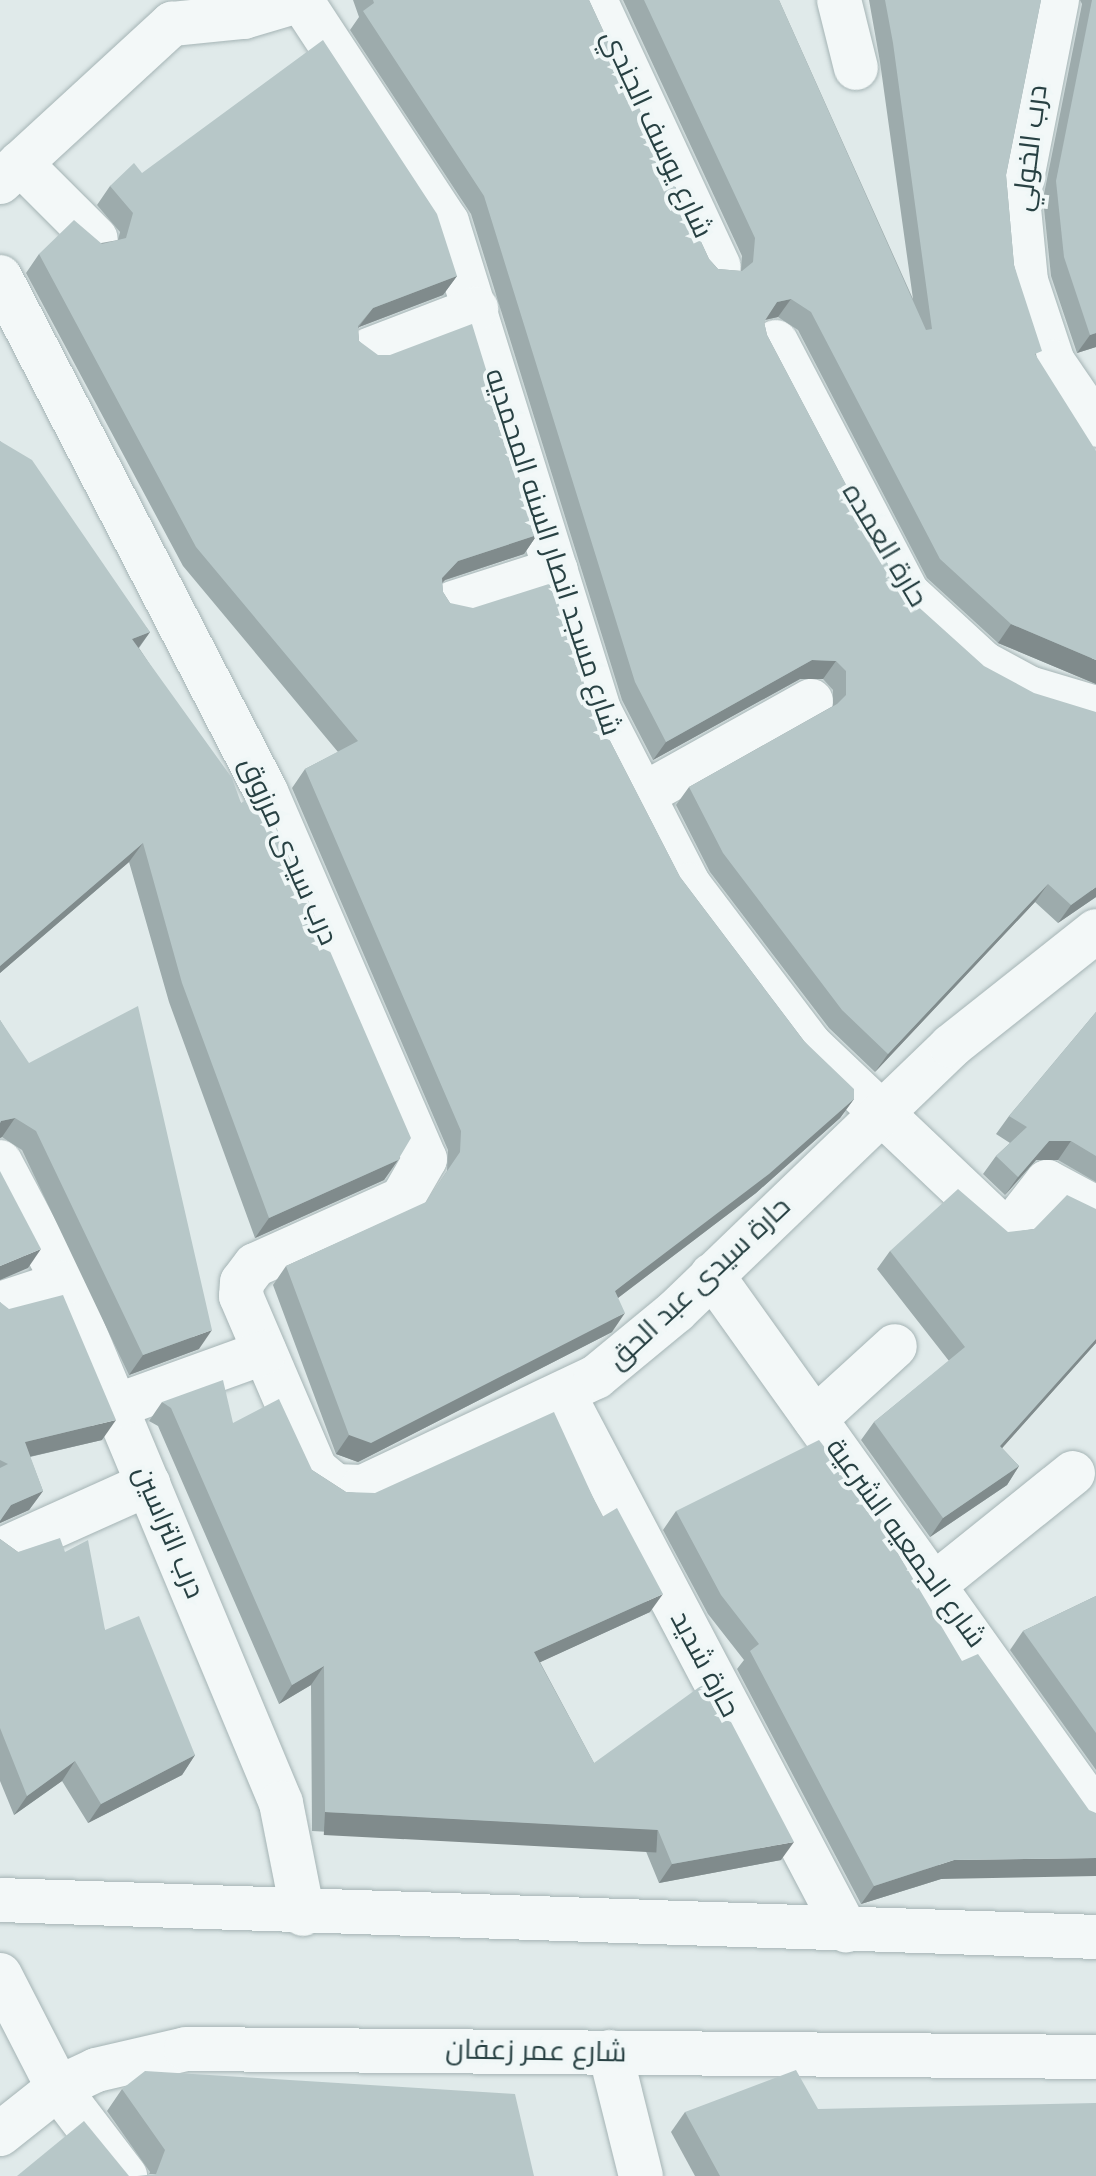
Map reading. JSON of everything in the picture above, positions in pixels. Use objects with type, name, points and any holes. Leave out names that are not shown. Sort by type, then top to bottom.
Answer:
[{"type":"street","points":[[96,239],[10,172],[178,10],[244,17],[301,0]]},
{"type":"street","name":"شارع مسجد انصار السنه المحمديه","points":[[301,0],[434,197],[476,309],[599,710],[639,797],[747,967],[878,1115],[1001,1226],[1015,1223],[1047,1182],[1096,1208]]},
{"type":"street","name":"شارع يوسف الجندي","points":[[595,0],[719,267]]},
{"type":"street","points":[[839,0],[856,68]]},
{"type":"street","name":"درب الخولي","points":[[1057,0],[1018,198],[1026,281],[1049,348],[1096,425]]},
{"type":"street","name":"درب سيدى مرزوق","points":[[0,277],[266,792],[425,1159],[402,1199],[248,1272],[241,1296],[265,1352]]},
{"type":"street","points":[[369,350],[476,309]]},
{"type":"street","name":"حارة العمده","points":[[776,342],[907,593],[983,663],[1029,688],[1096,708]]},
{"type":"street","points":[[453,603],[556,570]]},
{"type":"street","points":[[639,797],[811,701]]},
{"type":"street","name":"حارة سيدى عبد الحق","points":[[265,1352],[315,1469],[350,1488],[565,1397],[637,1346],[951,1046],[1096,931]]},
{"type":"street","name":"درب التراسين","points":[[0,1162],[64,1283],[281,1803],[303,1914]]},
{"type":"street","name":"شارع الجمعيه الشرعية","points":[[712,1275],[1096,1813]]},
{"type":"street","points":[[0,1304],[64,1283]]},
{"type":"street","points":[[815,1419],[895,1346]]},
{"type":"street","points":[[116,1406],[265,1352]]},
{"type":"street","name":"حارة شديد","points":[[565,1397],[846,1930]]},
{"type":"street","points":[[935,1584],[1073,1473]]},
{"type":"street","points":[[8,1547],[148,1484]]},
{"type":"street","points":[[0,1900],[303,1914],[1096,1937]]},
{"type":"street","points":[[0,1975],[58,2088],[125,2176]]},
{"type":"street","name":"شارع عمر زعفان","points":[[0,2134],[58,2088],[141,2054],[186,2049],[1096,2057]]},
{"type":"street","points":[[610,2052],[641,2176]]},
{"type":"building","points":[[373,0],[589,0],[709,259],[718,269],[742,271],[753,262],[755,238],[644,0],[779,0],[926,330],[932,329],[885,0],[1041,0],[1006,175],[1014,265],[1042,351],[1035,354],[1096,451],[1096,660],[1011,624],[940,559],[811,312],[791,299],[777,302],[764,322],[767,335],[903,593],[984,666],[1034,693],[1096,712],[1096,887],[1071,905],[1048,884],[888,1054],[842,1010],[723,853],[689,787],[837,704],[846,695],[846,671],[836,661],[812,660],[666,742],[635,682],[484,196],[363,11],[374,3]]},
{"type":"building","points":[[1092,0],[1096,0],[1096,333],[1090,335],[1064,257],[1056,181]]},
{"type":"building","points":[[323,40],[437,214],[457,276],[373,308],[358,326],[359,341],[378,355],[390,355],[472,324],[537,535],[458,561],[442,578],[443,592],[450,603],[473,608],[552,583],[590,702],[680,877],[804,1041],[854,1089],[854,1099],[769,1174],[615,1291],[625,1313],[371,1443],[349,1435],[286,1266],[426,1202],[460,1152],[461,1131],[305,769],[358,741],[196,547],[39,254],[74,220],[102,244],[126,238],[133,213],[110,186],[134,163],[142,173]]},
{"type":"building","points":[[0,441],[32,460],[150,632],[132,639],[232,778],[241,803],[261,792],[411,1138],[398,1160],[269,1218],[182,983],[143,843],[0,966]]},
{"type":"building","points":[[138,1006],[212,1330],[143,1355],[36,1131],[15,1118],[0,1123],[0,1020],[29,1063]]},
{"type":"building","points":[[1096,1012],[1096,1156],[1071,1141],[1049,1141],[1018,1177],[996,1156],[1027,1127],[1009,1116]]},
{"type":"building","points":[[0,1171],[41,1249],[0,1266]]},
{"type":"building","points":[[958,1189],[1008,1232],[1034,1229],[1067,1195],[1096,1209],[1096,1339],[1000,1446],[1019,1466],[943,1518],[874,1422],[965,1347],[890,1251]]},
{"type":"building","points":[[63,1295],[116,1420],[25,1442],[43,1491],[11,1505],[0,1521],[0,1468],[8,1464],[0,1460],[0,1302],[9,1309]]},
{"type":"building","points":[[223,1380],[233,1423],[279,1399],[312,1470],[346,1492],[375,1493],[554,1412],[602,1517],[617,1508],[663,1594],[534,1652],[594,1763],[709,1680],[794,1842],[672,1864],[658,1830],[325,1812],[324,1666],[292,1685],[171,1408],[162,1402]]},
{"type":"building","points":[[819,1440],[901,1546],[896,1550],[962,1661],[978,1654],[1089,1810],[1096,1813],[1096,1858],[954,1860],[874,1886],[750,1651],[759,1644],[721,1595],[676,1511]]},
{"type":"building","points":[[60,1538],[65,1552],[88,1540],[105,1630],[139,1616],[195,1755],[101,1804],[75,1761],[27,1796],[0,1728],[0,1539],[18,1552]]},
{"type":"building","points":[[1096,1596],[1096,1733],[1023,1631]]},
{"type":"building","points":[[796,2070],[818,2109],[1096,2103],[1096,2176],[720,2176],[685,2112]]},
{"type":"building","points":[[145,2071],[515,2094],[534,2176],[137,2176],[156,2174],[165,2150],[122,2089]]},
{"type":"building","points":[[84,2121],[129,2176],[17,2176]]}]
